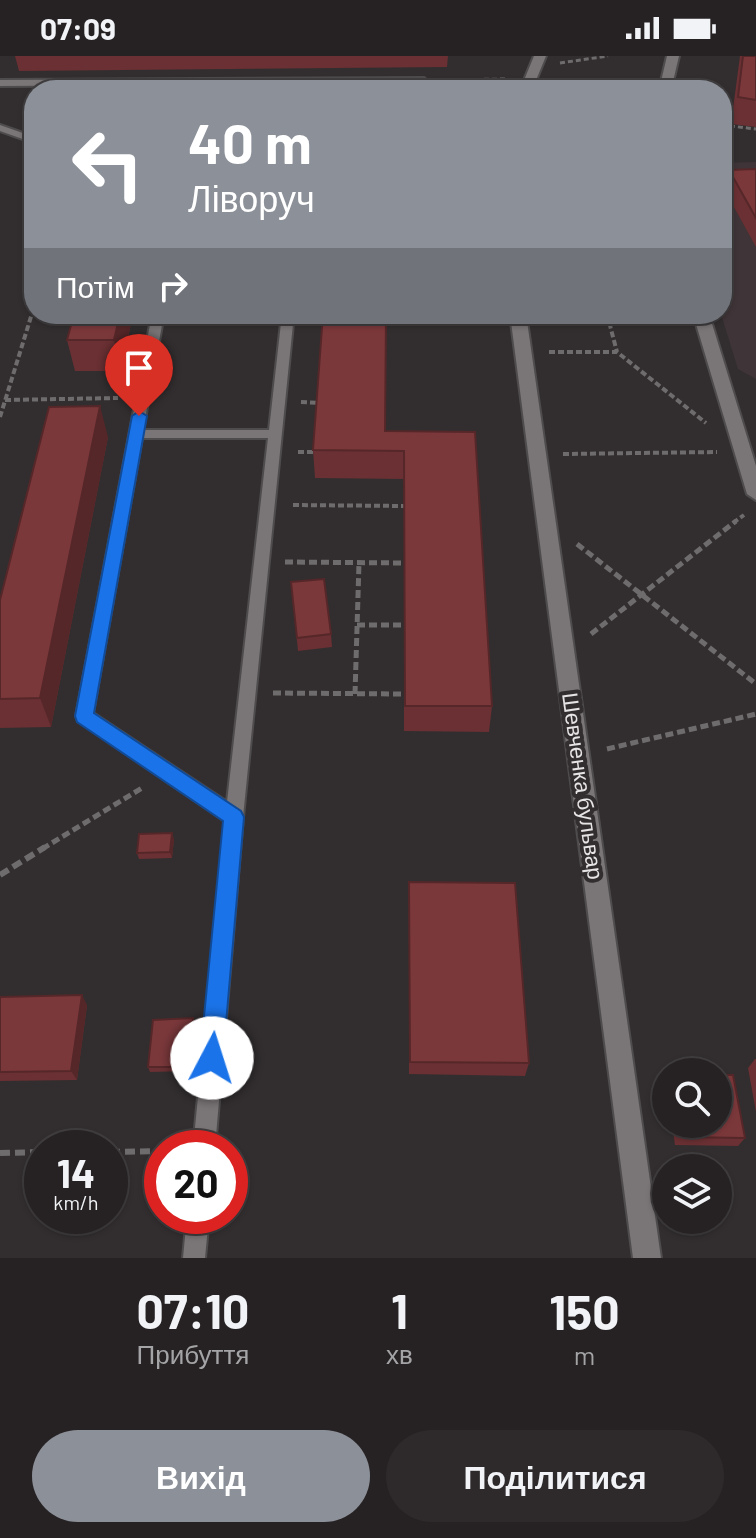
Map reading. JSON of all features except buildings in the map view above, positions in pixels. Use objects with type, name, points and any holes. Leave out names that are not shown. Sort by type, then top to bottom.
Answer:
[{"type":"street","points":[[667,80],[673,56]]},
{"type":"street","name":"Шевченка бульвар","points":[[519,324],[647,1258]]},
{"type":"street","points":[[704,324],[756,494]]},
{"type":"lane","points":[[0,83],[24,83]]},
{"type":"lane","points":[[0,128],[24,136]]},
{"type":"lane","points":[[156,324],[84,716],[234,817]]},
{"type":"lane","points":[[206,1130],[234,817],[287,324]]},
{"type":"lane","points":[[136,434],[276,434]]},
{"type":"lane","points":[[194,1258],[196,1234]]},
{"type":"path","points":[[421,80],[533,73],[608,56]]},
{"type":"path","points":[[732,126],[756,129]]},
{"type":"path","points":[[0,417],[29,324]]},
{"type":"path","points":[[610,324],[617,352],[743,452]]},
{"type":"path","points":[[523,351],[617,352]]},
{"type":"path","points":[[5,400],[143,398]]},
{"type":"path","points":[[538,454],[743,452]]},
{"type":"path","points":[[269,505],[404,506]]},
{"type":"path","points":[[565,655],[756,506]]},
{"type":"path","points":[[547,520],[756,684]]},
{"type":"path","points":[[263,562],[404,563]]},
{"type":"path","points":[[355,694],[359,563]]},
{"type":"path","points":[[357,625],[404,625]]},
{"type":"path","points":[[249,693],[404,694]]},
{"type":"path","points":[[579,755],[756,714]]},
{"type":"path","points":[[0,875],[168,772]]},
{"type":"path","points":[[0,1153],[24,1152]]},
{"type":"shaded area","points":[[756,162],[756,379],[738,369],[724,324],[732,324],[732,163]]},
{"type":"route","points":[[139,416],[84,716],[234,817],[212,1058]]}]
